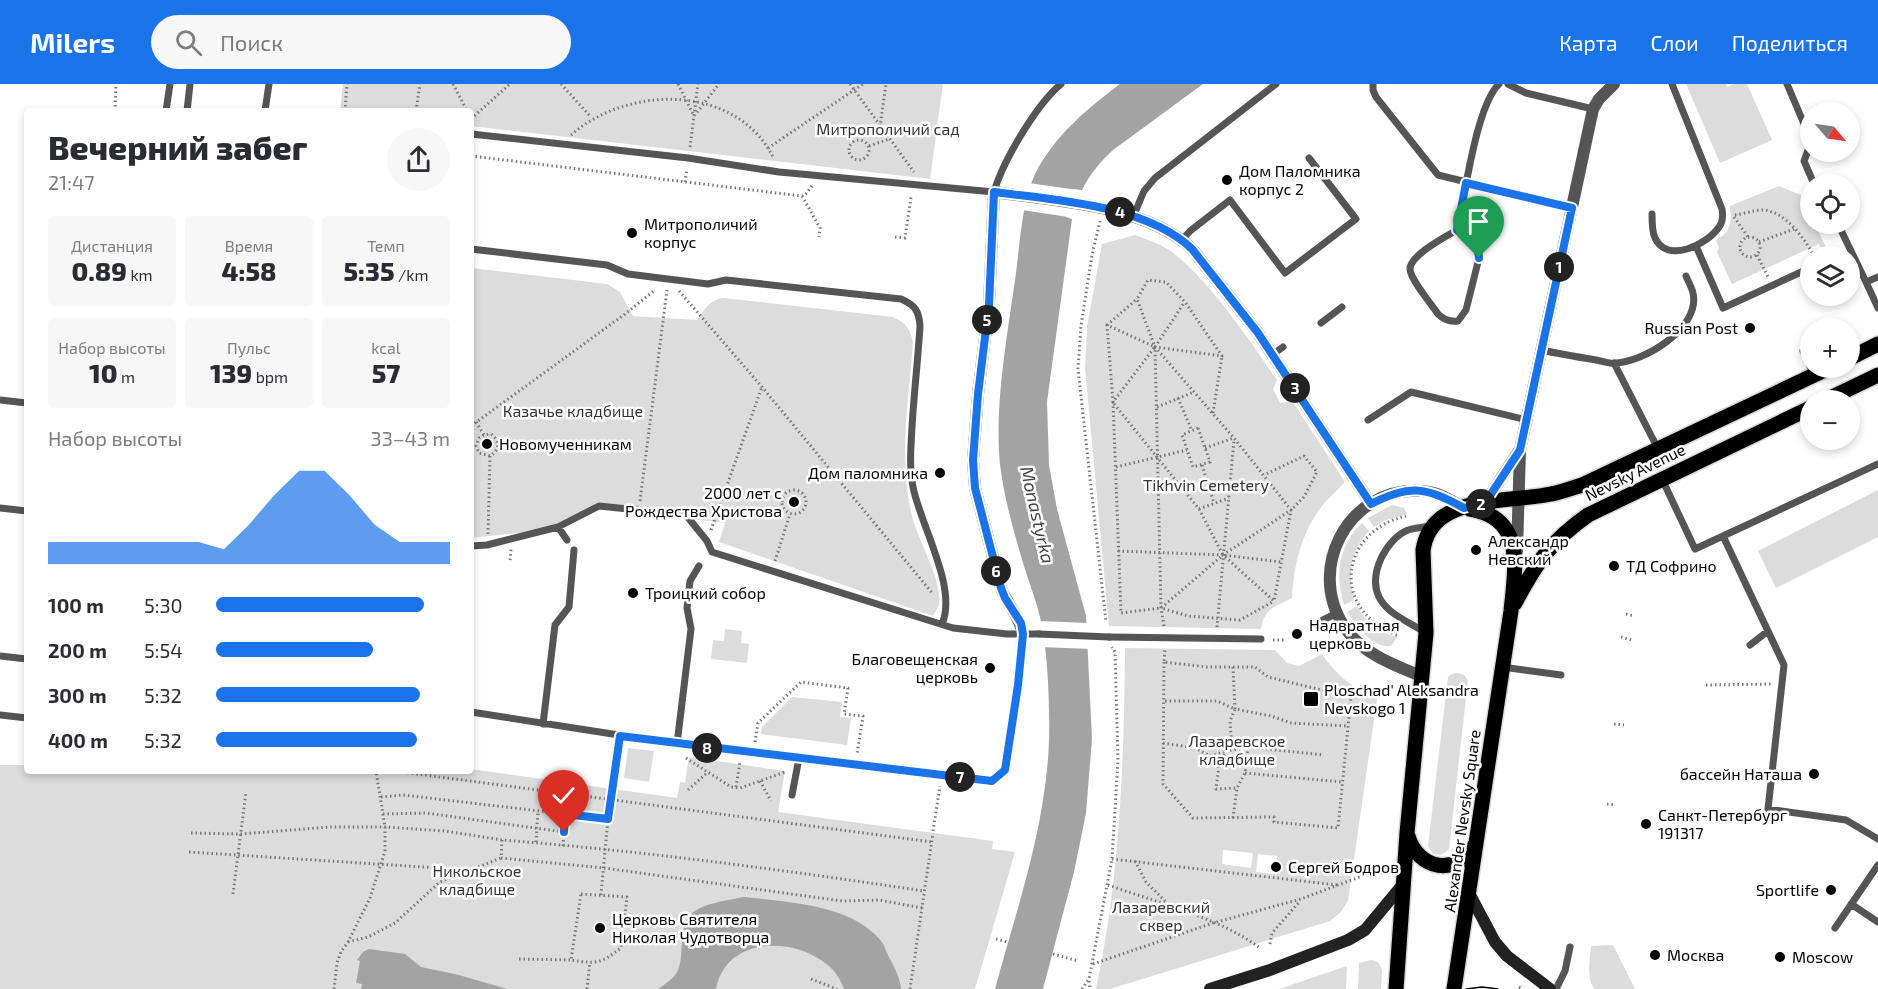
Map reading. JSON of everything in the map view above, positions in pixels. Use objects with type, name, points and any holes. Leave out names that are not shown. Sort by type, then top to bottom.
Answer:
[{"type":"main road","points":[[1860,353],[1878,344]]},
{"type":"main road","points":[[1847,390],[1878,375]]},
{"type":"main road","name":"Nevsky Avenue","points":[[1464,508],[1551,494],[1575,487],[1808,378]]},
{"type":"main road","name":"Nevsky Avenue","points":[[1511,611],[1532,570],[1572,526],[1599,509],[1800,413]]},
{"type":"main road","points":[[1396,989],[1407,833],[1426,633],[1423,550],[1433,525],[1447,514],[1464,508]]},
{"type":"main road","name":"Alexander Nevsky Square","points":[[1454,989],[1503,667],[1516,564],[1513,542],[1504,526],[1491,514],[1464,508]]},
{"type":"main road","points":[[1407,833],[1411,846],[1420,857],[1438,866],[1453,864],[1465,858],[1477,841]]},
{"type":"main road","points":[[1210,989],[1270,970],[1348,940],[1365,930],[1404,883]]},
{"type":"main road","points":[[1469,894],[1495,942],[1507,956],[1550,989]]},
{"type":"street","points":[[1516,564],[1520,450],[1593,109],[1609,86]]},
{"type":"street","points":[[1023,634],[1021,623],[1001,588],[975,488],[973,460],[998,193],[1113,210],[1182,240],[1200,259],[1272,354],[1371,504]]},
{"type":"street","points":[[1485,503],[1520,450]]},
{"type":"street","name":"Alexander Nevsky Square","points":[[1423,677],[1364,648],[1348,633],[1337,613],[1329,583],[1332,556],[1336,544],[1350,521],[1371,504],[1388,495],[1423,490],[1439,494],[1464,508]]},
{"type":"lane","points":[[166,108],[170,84]]},
{"type":"lane","points":[[187,108],[190,84]]},
{"type":"lane","points":[[266,108],[269,84]]},
{"type":"lane","points":[[474,134],[688,158],[779,172],[998,193],[1003,167],[1020,136],[1061,84]]},
{"type":"lane","points":[[1133,217],[1144,192],[1155,178],[1276,84]]},
{"type":"lane","points":[[1373,84],[1372,90],[1376,97],[1434,171],[1445,178],[1572,208]]},
{"type":"lane","points":[[1457,230],[1475,246],[1479,252],[1479,258],[1466,310],[1463,317],[1452,322],[1443,319],[1438,314],[1410,269],[1413,261],[1419,255],[1457,230],[1466,183],[1487,101],[1499,84]]},
{"type":"lane","points":[[1508,84],[1526,93],[1593,109]]},
{"type":"lane","points":[[1652,214],[1654,237],[1660,246],[1670,251],[1682,251],[1696,246],[1720,226],[1723,218],[1722,209],[1672,84]]},
{"type":"lane","points":[[1787,84],[1800,115]]},
{"type":"lane","points":[[1182,240],[1230,200],[1285,273],[1356,219],[1309,158]]},
{"type":"lane","points":[[1843,234],[1878,308]]},
{"type":"lane","points":[[1696,246],[1723,308],[1800,273]]},
{"type":"lane","points":[[474,249],[607,265],[628,274],[708,284],[726,279],[901,299],[912,304],[920,313],[920,326],[911,454],[912,485],[920,514],[935,549],[944,585],[946,609],[942,624]]},
{"type":"lane","points":[[1541,350],[1614,363],[1663,346],[1676,335],[1692,309],[1694,294],[1686,276]]},
{"type":"lane","points":[[1866,282],[1878,277]]},
{"type":"lane","points":[[1321,323],[1342,307]]},
{"type":"lane","points":[[1272,354],[1283,347]]},
{"type":"lane","points":[[1614,363],[1658,449]]},
{"type":"lane","points":[[1368,420],[1411,392],[1527,420]]},
{"type":"lane","points":[[0,400],[24,403]]},
{"type":"lane","points":[[1662,479],[1695,549],[1878,464]]},
{"type":"lane","points":[[474,546],[488,545],[558,527],[599,506],[686,515],[707,541],[709,555],[772,570],[953,628],[1023,634],[1261,639]]},
{"type":"lane","points":[[0,508],[24,511]]},
{"type":"lane","points":[[1426,633],[1387,607],[1378,596],[1376,582],[1382,557],[1397,538],[1408,530],[1433,525]]},
{"type":"lane","points":[[558,527],[567,540]]},
{"type":"lane","points":[[1723,536],[1784,665],[1768,809],[1846,820],[1878,839]]},
{"type":"lane","points":[[543,724],[555,625],[569,607],[574,550]]},
{"type":"lane","points":[[680,744],[691,629],[687,608],[690,581],[699,566]]},
{"type":"lane","points":[[1321,621],[1337,613]]},
{"type":"lane","points":[[1750,645],[1758,636],[1768,631]]},
{"type":"lane","points":[[474,712],[680,744],[992,781],[1005,770],[1023,634]]},
{"type":"lane","points":[[0,656],[24,659]]},
{"type":"lane","points":[[1503,667],[1561,675]]},
{"type":"lane","points":[[0,715],[24,718]]},
{"type":"lane","points":[[792,795],[799,758]]},
{"type":"lane","points":[[1835,928],[1878,865]]},
{"type":"lane","points":[[1851,904],[1878,922]]},
{"type":"lane","points":[[1556,989],[1565,971],[1570,947]]},
{"type":"path","points":[[115,108],[116,84]]},
{"type":"path","points":[[345,108],[347,84]]},
{"type":"path","points":[[416,108],[420,84]]},
{"type":"path","points":[[453,84],[465,108]]},
{"type":"path","points":[[474,116],[510,84]]},
{"type":"path","points":[[561,84],[590,116]]},
{"type":"path","points":[[678,84],[694,116]]},
{"type":"path","points":[[685,182],[698,84]]},
{"type":"path","points":[[694,116],[719,84]]},
{"type":"path","points":[[850,84],[879,127],[914,172],[905,238],[895,237]]},
{"type":"path","points":[[768,148],[863,84]]},
{"type":"path","points":[[879,127],[886,84]]},
{"type":"path","points":[[673,89],[697,93],[717,101]]},
{"type":"path","points":[[732,110],[753,126],[768,148],[779,172]]},
{"type":"path","points":[[564,145],[595,112]]},
{"type":"path","points":[[869,146],[889,139]]},
{"type":"path","points":[[863,140],[869,146],[868,155],[861,160],[856,160],[849,153],[850,144],[854,141],[863,140]]},
{"type":"path","points":[[474,156],[802,196],[815,182]]},
{"type":"path","points":[[802,196],[820,228],[819,237]]},
{"type":"path","points":[[1748,237],[1732,216],[1764,210],[1776,214],[1794,229],[1807,246]]},
{"type":"path","points":[[1100,219],[1081,326],[1078,369],[1106,622]]},
{"type":"path","points":[[1759,242],[1794,229]]},
{"type":"path","points":[[1757,255],[1748,257],[1740,251],[1741,242],[1748,237],[1753,237],[1759,242],[1757,255],[1764,269]]},
{"type":"path","points":[[668,279],[762,387],[946,609]]},
{"type":"path","points":[[484,435],[476,422],[626,314],[668,279]]},
{"type":"path","points":[[639,510],[668,279]]},
{"type":"path","points":[[1107,325],[1137,299],[1148,280],[1166,282],[1185,302],[1222,356],[1213,413]]},
{"type":"path","points":[[1137,299],[1155,347],[1161,608],[1164,627]]},
{"type":"path","points":[[1113,402],[1155,347],[1185,302]]},
{"type":"path","points":[[1107,325],[1155,347],[1222,356]]},
{"type":"path","points":[[1107,325],[1113,402],[1121,613],[1161,608],[1188,616],[1240,620],[1274,601]]},
{"type":"path","points":[[1155,347],[1213,413],[1292,510]]},
{"type":"path","points":[[707,541],[762,387]]},
{"type":"path","points":[[1156,407],[1194,392]]},
{"type":"path","points":[[1178,399],[1192,431]]},
{"type":"path","points":[[1113,402],[1199,509],[1224,555],[1274,601]]},
{"type":"path","points":[[1198,428],[1210,462],[1193,467],[1182,435],[1192,431],[1198,428]]},
{"type":"path","points":[[491,434],[497,439],[498,446],[496,452],[490,456],[479,453],[476,446],[478,438],[491,434]]},
{"type":"path","points":[[1205,448],[1234,438]]},
{"type":"path","points":[[1216,628],[1234,438]]},
{"type":"path","points":[[1115,467],[1187,450]]},
{"type":"path","points":[[488,545],[490,456]]},
{"type":"path","points":[[1161,608],[1224,555],[1292,510],[1304,497],[1317,472],[1304,456],[1264,475]]},
{"type":"path","points":[[1202,465],[1215,503]]},
{"type":"path","points":[[798,491],[804,496],[806,505],[798,514],[790,514],[782,506],[782,498],[787,493],[798,491]]},
{"type":"path","points":[[1199,509],[1229,498]]},
{"type":"path","points":[[1274,601],[1292,510]]},
{"type":"path","points":[[772,570],[790,514]]},
{"type":"path","points":[[1119,551],[1224,555],[1281,562]]},
{"type":"path","points":[[1626,614],[1634,616]]},
{"type":"path","points":[[1090,989],[1089,980],[1112,859],[1118,760],[1115,652],[1110,637]]},
{"type":"path","points":[[1622,637],[1632,640]]},
{"type":"path","points":[[1165,648],[1163,784],[1193,818],[1274,817]]},
{"type":"path","points":[[1164,662],[1208,667],[1255,667],[1268,677],[1352,698],[1338,828],[1274,822],[1275,812]]},
{"type":"path","points":[[1233,667],[1235,710],[1230,721],[1231,736],[1219,765],[1216,789],[1237,788]]},
{"type":"path","points":[[754,752],[758,723],[801,682],[848,688],[844,714],[863,716],[856,765]]},
{"type":"path","points":[[1706,685],[1782,684]]},
{"type":"path","points":[[1164,701],[1217,701],[1235,710],[1271,716],[1291,723],[1348,726]]},
{"type":"path","points":[[1614,724],[1624,725]]},
{"type":"path","points":[[601,896],[608,819],[620,736]]},
{"type":"path","points":[[1163,743],[1196,748],[1210,756],[1226,750],[1248,747],[1324,755]]},
{"type":"path","points":[[680,744],[686,758],[731,787],[740,788],[785,772],[799,758]]},
{"type":"path","points":[[1233,818],[1237,788],[1245,773],[1248,747]]},
{"type":"path","points":[[736,787],[742,751]]},
{"type":"path","points":[[688,790],[708,772]]},
{"type":"path","points":[[1245,773],[1342,782]]},
{"type":"path","points":[[334,989],[337,963],[341,952],[370,898],[385,851],[385,827],[377,774]]},
{"type":"path","points":[[416,774],[932,842]]},
{"type":"path","points":[[910,989],[941,775]]},
{"type":"path","points":[[760,781],[771,801]]},
{"type":"path","points":[[233,894],[246,792]]},
{"type":"path","points":[[381,797],[403,795],[608,819]]},
{"type":"path","points":[[1607,804],[1616,805]]},
{"type":"path","points":[[536,843],[538,811]]},
{"type":"path","points":[[383,814],[426,813],[564,832]]},
{"type":"path","points":[[563,846],[565,814]]},
{"type":"path","points":[[191,833],[241,834],[329,827],[385,827],[445,831],[502,840],[605,849],[783,870],[924,891]]},
{"type":"path","points":[[501,858],[502,840]]},
{"type":"path","points":[[189,852],[470,870]]},
{"type":"path","points":[[348,942],[368,937],[395,922],[440,882],[501,858],[604,868],[842,901],[879,900],[921,908]]},
{"type":"path","points":[[1112,859],[1339,885]]},
{"type":"path","points":[[1135,861],[1146,882],[1172,908]]},
{"type":"path","points":[[1092,965],[1213,923],[1301,899],[1362,876]]},
{"type":"path","points":[[1108,885],[1213,923],[1246,938],[1260,948]]},
{"type":"path","points":[[519,959],[571,960],[590,963],[604,961],[621,948],[627,897],[581,894],[571,960]]},
{"type":"path","points":[[1270,944],[1272,933],[1301,899]]},
{"type":"path","points":[[996,939],[1008,942]]},
{"type":"path","points":[[1053,954],[1078,961]]},
{"type":"path","points":[[586,989],[590,963]]},
{"type":"path","points":[[812,979],[837,989]]},
{"type":"path","points":[[1082,989],[1089,980]]},
{"type":"green space","name":"Митрополичий сад","points":[[343,84],[943,84],[930,179],[474,126],[474,108],[340,108]]},
{"type":"green space","points":[[1686,84],[1726,84],[1727,87],[1734,84],[1747,84],[1772,140],[1720,163]]},
{"type":"green space","points":[[1779,186],[1800,195],[1800,234],[1820,234],[1825,246],[1819,244],[1800,246],[1800,253],[1732,284],[1717,252],[1719,248],[1716,240],[1728,230],[1731,217],[1730,206]]},
{"type":"green space","name":"Tikhvin Cemetery","points":[[1135,235],[1159,244],[1172,252],[1215,295],[1277,380],[1273,389],[1280,403],[1292,401],[1345,482],[1322,506],[1309,527],[1297,562],[1292,598],[1268,612],[1261,629],[1109,626],[1085,368],[1087,327],[1102,244]]},
{"type":"green space","name":"Казачье кладбище","points":[[474,268],[607,284],[620,292],[633,316],[697,320],[711,303],[723,298],[893,317],[909,330],[913,342],[906,429],[906,473],[912,516],[939,594],[939,605],[933,616],[719,542],[725,523],[601,508],[556,529],[474,538]]},
{"type":"green space","points":[[1878,490],[1878,537],[1776,588],[1758,551]]},
{"type":"green space","points":[[1392,505],[1404,508],[1407,514],[1383,521],[1374,527],[1368,518]]},
{"type":"green space","points":[[1362,523],[1369,531],[1358,547],[1352,563],[1351,581],[1354,600],[1344,605],[1339,572],[1343,551]]},
{"type":"green space","points":[[1357,606],[1374,626],[1397,637],[1391,646],[1377,644],[1360,629],[1347,612]]},
{"type":"green space","points":[[725,629],[742,631],[741,643],[749,644],[747,663],[711,659],[713,640],[724,641]]},
{"type":"green space","name":"Лазаревское кладбище","points":[[1125,648],[1275,650],[1287,663],[1299,666],[1322,654],[1346,681],[1377,699],[1348,901],[1341,912],[1330,921],[1110,989],[1096,989],[1111,905],[1119,820]],"holes":[[[1223,850],[1253,853],[1251,868],[1222,864]],[[1258,854],[1277,856],[1275,874],[1256,872]]]},
{"type":"green space","points":[[1458,673],[1464,675],[1468,680],[1449,849],[1443,854],[1437,854],[1432,853],[1428,846],[1448,677]]},
{"type":"green space","points":[[792,697],[842,702],[840,717],[851,718],[847,745],[761,734],[762,727]]},
{"type":"green space","points":[[628,748],[654,751],[649,782],[624,778]]},
{"type":"green space","name":"Никольское кладбище","points":[[689,757],[785,771],[778,812],[993,841],[992,849],[1015,852],[975,989],[0,989],[0,765],[24,765],[24,774],[474,774],[474,769],[677,798],[680,782],[685,783]]},
{"type":"green space","points":[[1613,945],[1635,989],[1594,989],[1589,974],[1591,946]]},
{"type":"green space","points":[[1372,960],[1379,963],[1382,970],[1381,989],[1358,989],[1359,963]]},
{"type":"green space","points":[[1347,966],[1346,989],[1279,989]]},
{"type":"water","name":"Monastyrka","points":[[1120,84],[1203,84],[1113,150],[1092,173],[1082,190],[1073,189],[1066,217],[1072,219],[1047,402],[1049,465],[1057,509],[1086,616],[1092,739],[1086,813],[1074,872],[1043,989],[995,989],[1036,835],[1047,773],[1049,741],[1048,678],[1043,630],[1020,554],[1000,464],[1000,393],[1022,222],[1035,174],[1052,147],[1083,114]]},
{"type":"water","points":[[744,897],[818,907],[837,912],[870,929],[882,942],[897,973],[901,989],[844,989],[834,971],[815,956],[798,949],[764,946],[747,951],[733,959],[722,972],[716,989],[658,989],[676,974],[681,957],[683,930],[690,915],[709,905]]},
{"type":"water","points":[[369,949],[405,954],[421,967],[507,989],[361,989],[362,984],[356,983],[360,961],[357,960],[363,952]]},
{"type":"pier","points":[[1029,183],[1084,191],[1076,192],[1070,215],[1075,218],[1022,210]]},
{"type":"pier","points":[[1038,621],[1089,623],[1091,649],[1040,647]]},
{"type":"tram line","points":[[1466,989],[1482,987],[1498,989]]},
{"type":"place","name":"Дом Паломника корпус 2","points":[[1227,180]]},
{"type":"place","name":"Митрополичий корпус","points":[[632,233]]},
{"type":"place","name":"Russian Post","points":[[1750,328]]},
{"type":"place","name":"Новомученникам","points":[[487,444]]},
{"type":"place","name":"Дом паломника","points":[[940,473]]},
{"type":"place","name":"2000 лет с Рождества Христова","points":[[794,502]]},
{"type":"place","name":"Александр Невский","points":[[1476,550]]},
{"type":"place","name":"ТД Софрино","points":[[1614,566]]},
{"type":"place","name":"Троицкий собор","points":[[633,593]]},
{"type":"place","name":"Надвратная церковь","points":[[1297,634]]},
{"type":"place","name":"Благовещенская церковь","points":[[990,668]]},
{"type":"place","name":"Ploschad' Aleksandra Nevskogo 1","points":[[1311,699]]},
{"type":"place","name":"бассейн Наташа","points":[[1814,774]]},
{"type":"place","name":"Санкт-Петербург 191317","points":[[1646,824]]},
{"type":"place","name":"Сергей Бодров","points":[[1276,867]]},
{"type":"place","name":"Sportlife","points":[[1831,890]]},
{"type":"place","name":"Церковь Святителя Николая Чудотворца","points":[[600,928]]},
{"type":"place","name":"Москва","points":[[1655,955]]},
{"type":"place","name":"Moscow","points":[[1780,957]]},
{"type":"route","points":[[564,832],[565,814],[608,819],[620,736],[992,781],[1005,770],[1023,634],[1017,614],[1005,598],[1001,588],[975,488],[973,460],[978,394],[989,305],[994,192],[1113,210],[1167,231],[1182,240],[1192,249],[1258,333],[1371,504],[1388,495],[1423,490],[1439,494],[1464,508],[1485,503],[1520,450],[1572,208],[1466,183],[1457,230],[1475,246],[1479,252],[1479,258]]},
{"type":"park label","name":"Лазаревский сквер","points":[[1161,916]]}]
